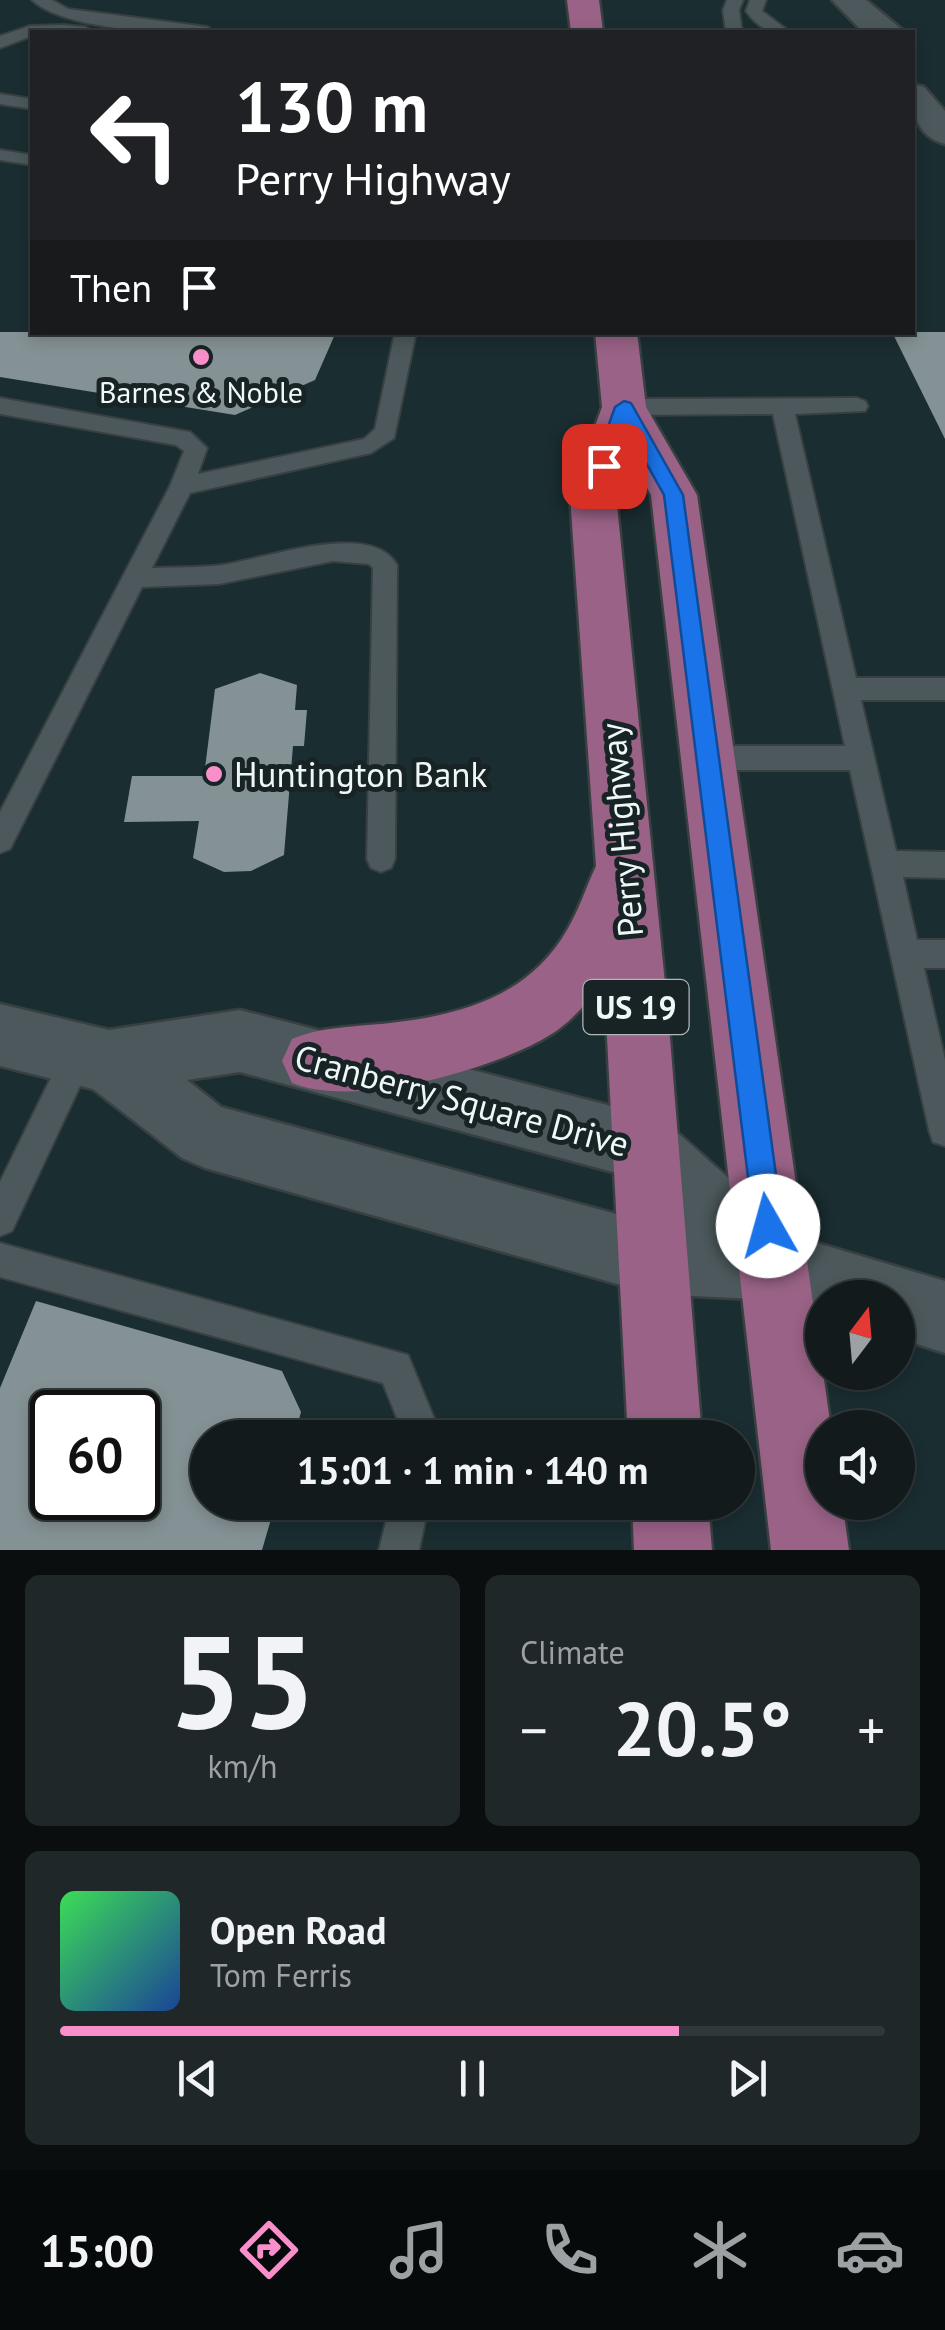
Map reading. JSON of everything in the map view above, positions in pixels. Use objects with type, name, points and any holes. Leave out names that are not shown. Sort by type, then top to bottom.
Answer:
[{"type":"main road","points":[[584,0],[586,30]]},
{"type":"main road","name":"Perry Highway","points":[[616,335],[624,407],[674,495],[810,1550]]},
{"type":"main road","name":"Perry Highway","points":[[624,407],[593,495],[646,1148],[664,1420]]},
{"type":"main road","points":[[314,1061],[454,1046],[488,1034],[538,1007],[582,962],[624,866]]},
{"type":"main road","points":[[671,1520],[673,1550]]},
{"type":"street","points":[[848,0],[877,30]]},
{"type":"street","points":[[915,98],[945,133]]},
{"type":"street","name":"Cranberry Square Drive","points":[[0,1035],[94,1058],[240,1041],[646,1148],[774,1265]]},
{"type":"street","name":"Cranberry Square Drive","points":[[94,1058],[205,1135],[653,1259],[774,1265]]},
{"type":"street","points":[[774,1265],[822,1280]]},
{"type":"street","points":[[915,1308],[945,1318]]},
{"type":"lane","points":[[40,0],[64,13],[192,30]]},
{"type":"lane","points":[[734,30],[731,10],[735,0]]},
{"type":"lane","points":[[758,0],[754,11],[765,24],[778,30]]},
{"type":"lane","points":[[36,30],[68,30]]},
{"type":"lane","points":[[0,44],[30,31]]},
{"type":"lane","points":[[0,100],[30,104]]},
{"type":"lane","points":[[0,155],[30,160]]},
{"type":"lane","points":[[182,486],[370,446],[386,432],[405,335]]},
{"type":"lane","points":[[0,406],[182,438],[196,448],[182,486],[0,840]]},
{"type":"lane","points":[[782,406],[945,1130]]},
{"type":"lane","points":[[624,407],[858,406]]},
{"type":"lane","points":[[135,578],[220,575],[332,552],[375,556],[384,565],[387,588],[381,859]]},
{"type":"lane","points":[[846,689],[945,689]]},
{"type":"lane","points":[[708,758],[861,758]]},
{"type":"lane","points":[[886,864],[945,865]]},
{"type":"lane","points":[[906,954],[945,954]]},
{"type":"lane","points":[[0,1219],[94,1058]]},
{"type":"lane","points":[[0,1260],[395,1368],[417,1420]]},
{"type":"lane","points":[[399,1550],[406,1520]]},
{"type":"shaded area","points":[[0,0],[945,0],[945,1550],[0,1550]]},
{"type":"building","points":[[0,332],[335,335],[315,380],[235,415],[0,377]]},
{"type":"building","points":[[945,332],[945,439],[893,335]]},
{"type":"building","points":[[260,673],[297,685],[295,710],[307,710],[304,746],[293,746],[284,855],[251,871],[224,872],[193,858],[199,821],[124,822],[132,776],[204,776],[215,689]]},
{"type":"building","points":[[36,1301],[282,1371],[301,1412],[299,1420],[190,1420],[190,1520],[271,1520],[262,1550],[0,1550],[0,1388]]},
{"type":"place","name":"Barnes & Noble","points":[[201,357]]},
{"type":"place","name":"Huntington Bank","points":[[214,774]]},
{"type":"route","points":[[604,466],[624,407],[674,495],[768,1226]]}]
